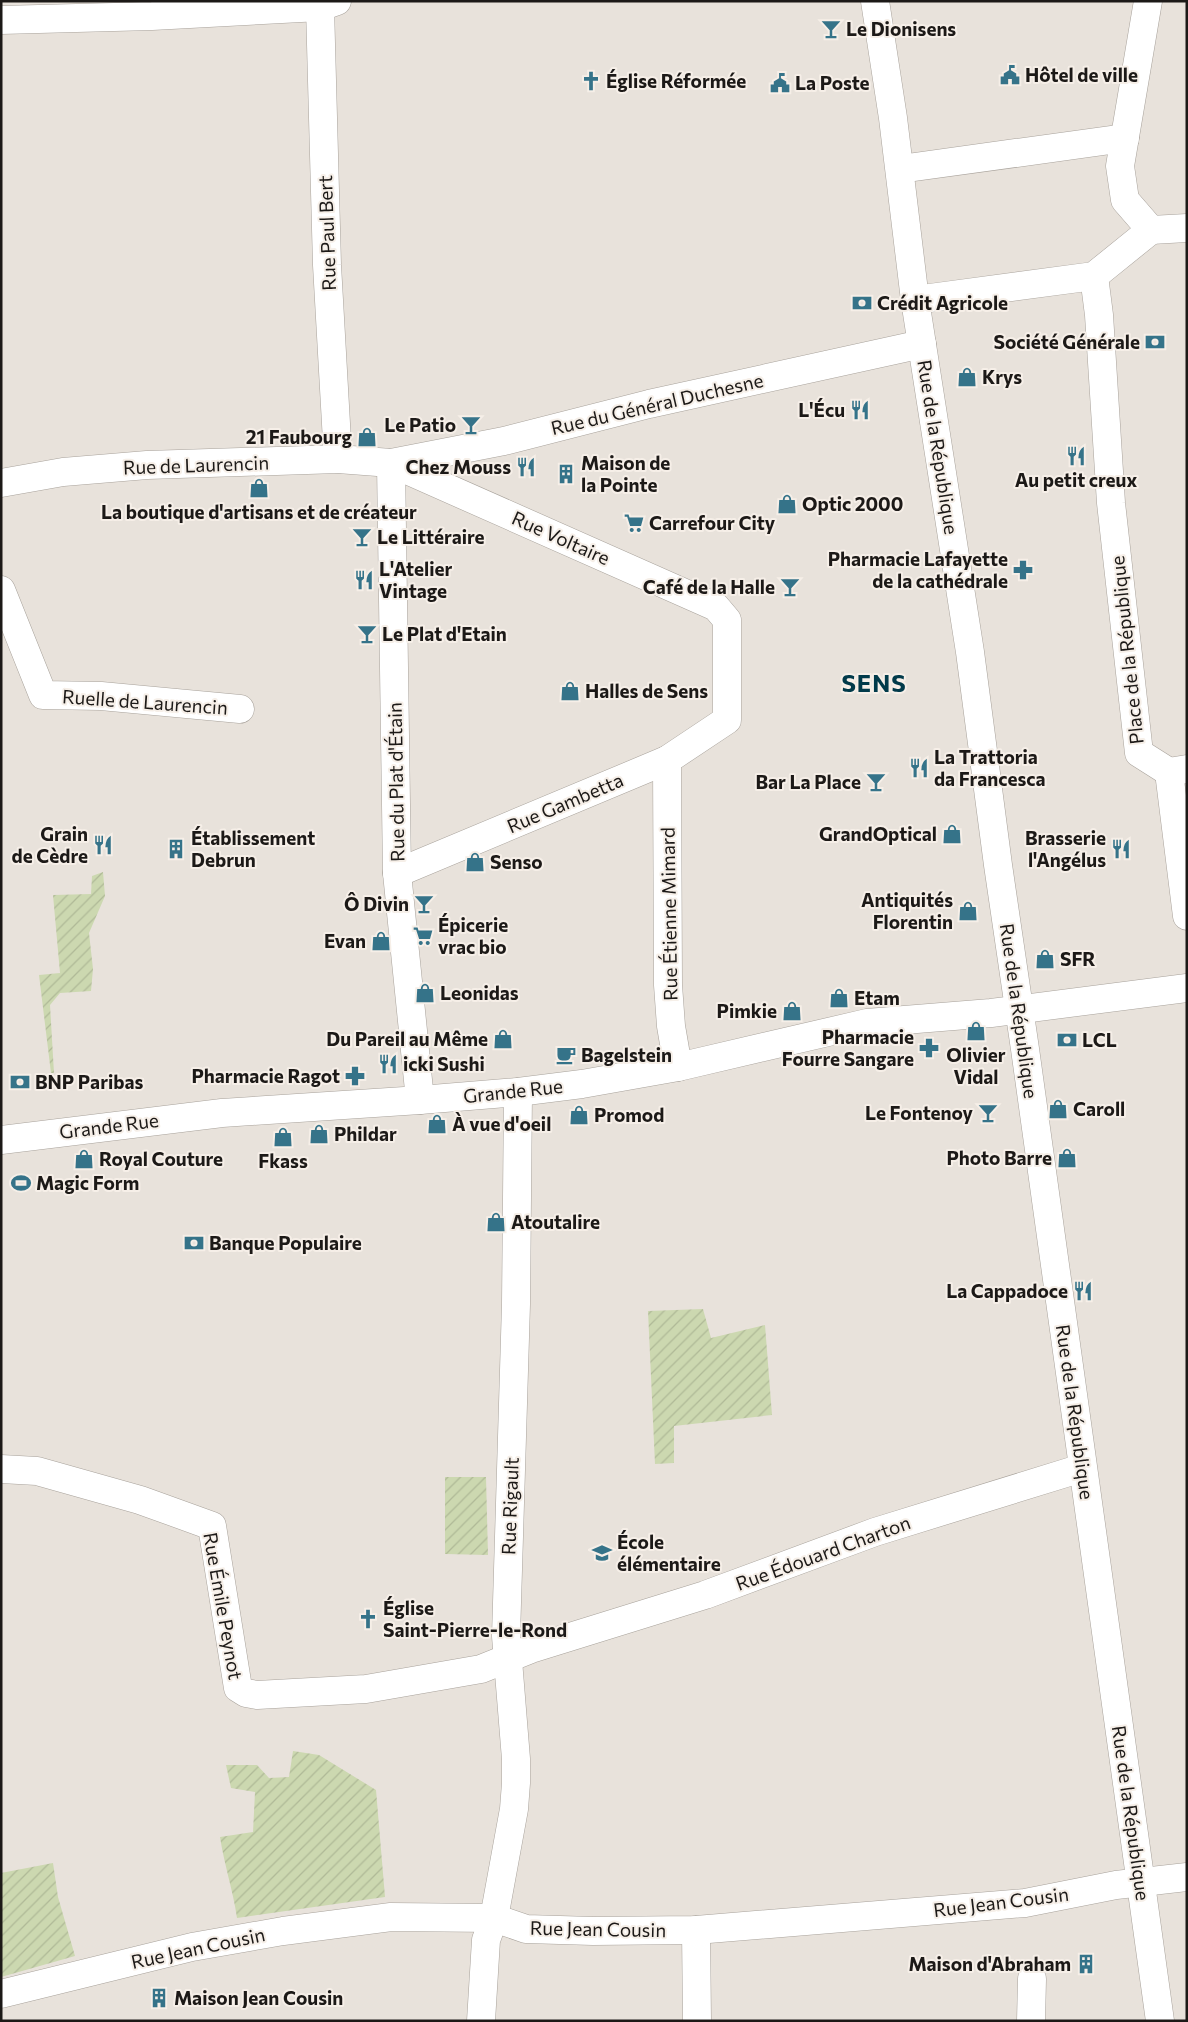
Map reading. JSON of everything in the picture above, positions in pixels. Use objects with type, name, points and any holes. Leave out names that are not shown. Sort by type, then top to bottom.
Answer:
[{"type":"street","name":"Rue de la République","points":[[875,1],[900,169],[915,300],[970,652],[996,857],[1019,1008],[1160,2021]]},
{"type":"street","points":[[1148,1],[1120,166],[1124,200],[1151,230]]},
{"type":"street","points":[[1,20],[152,16],[328,4]]},
{"type":"street","name":"Rue Paul Bert","points":[[328,4],[327,265],[338,459]]},
{"type":"street","points":[[900,169],[1124,138]]},
{"type":"street","points":[[915,300],[1094,276],[1151,230],[1187,228]]},
{"type":"street","name":"Place de la République","points":[[1094,276],[1099,315],[1112,511],[1139,753],[1178,771]]},
{"type":"street","name":"Rue du Général Duchesne","points":[[391,463],[504,441],[649,404],[922,344]]},
{"type":"street","name":"Rue de Laurencin","points":[[1,483],[63,472],[147,466],[338,459],[391,463]]},
{"type":"street","name":"Rue Voltaire","points":[[391,463],[716,607],[727,620],[727,720]]},
{"type":"street","name":"Rue du Plat d'Étain","points":[[391,463],[397,874],[420,1100]]},
{"type":"street","name":"Ruelle de Laurencin","points":[[1,590],[43,695],[101,696],[206,712],[240,709]]},
{"type":"street","name":"Rue Gambetta","points":[[397,874],[668,760],[727,720]]},
{"type":"street","name":"Rue Étienne Mimard","points":[[668,760],[668,985],[671,1026],[678,1067]]},
{"type":"street","points":[[1178,771],[1187,916]]},
{"type":"street","name":"Grande Rue","points":[[1,1140],[222,1113],[420,1100],[518,1092],[582,1084],[678,1067],[867,1023],[991,1012],[1187,988]]},
{"type":"street","name":"Rue Rigault","points":[[480,2021],[486,1940],[494,1918],[514,1809],[516,1783],[516,1759],[506,1636],[516,1304],[518,1092]]},
{"type":"street","name":"Rue Émile Peynot","points":[[1,1468],[37,1471],[140,1500],[212,1526],[238,1688],[246,1693],[258,1695],[366,1690],[482,1669],[508,1658]]},
{"type":"street","name":"Rue Édouard Charton","points":[[508,1658],[531,1649],[705,1595],[875,1532],[1082,1468]]},
{"type":"street","name":"Rue Jean Cousin","points":[[1,1994],[192,1947],[283,1930],[390,1917],[494,1918],[526,1929],[593,1931],[696,1930],[1025,1903],[1116,1885],[1187,1877]]},
{"type":"street","points":[[696,1930],[697,2021]]},
{"type":"street","points":[[1031,2021],[1032,1979]]},
{"type":"green space","points":[[103,872],[105,896],[89,933],[93,969],[91,991],[60,993],[50,1005],[54,1073],[51,1073],[39,975],[60,973],[53,895],[91,894],[92,876]]},
{"type":"green space","points":[[703,1309],[711,1338],[765,1325],[772,1415],[674,1426],[674,1463],[655,1464],[648,1311]]},
{"type":"green space","points":[[445,1477],[486,1477],[488,1555],[445,1554]]},
{"type":"green space","points":[[293,1751],[319,1755],[376,1790],[385,1897],[237,1918],[220,1837],[253,1832],[255,1792],[231,1788],[226,1765],[257,1765],[269,1778],[289,1777]]},
{"type":"green space","points":[[53,1863],[58,1897],[75,1956],[1,1977],[1,1873]]},
{"type":"place","name":"Le Dionisens","points":[[831,29]]},
{"type":"place","name":"Hôtel de ville","points":[[1010,75]]},
{"type":"place","name":"Église Réformée","points":[[591,81]]},
{"type":"place","name":"La Poste","points":[[780,83]]},
{"type":"place","name":"Crédit Agricole","points":[[862,303]]},
{"type":"place","name":"Société Générale","points":[[1155,342]]},
{"type":"place","name":"Krys","points":[[967,377]]},
{"type":"place","name":"L'Écu","points":[[860,410]]},
{"type":"place","name":"Le Patio","points":[[471,425]]},
{"type":"place","name":"21 Faubourg","points":[[367,437]]},
{"type":"place","name":"Au petit creux","points":[[1076,456]]},
{"type":"place","name":"Chez Mouss","points":[[526,467]]},
{"type":"place","name":"Maison de la Pointe","points":[[566,474]]},
{"type":"place","name":"La boutique d'artisans et de créateur","points":[[259,488]]},
{"type":"place","name":"Optic 2000","points":[[787,504]]},
{"type":"place","name":"Carrefour City","points":[[634,523]]},
{"type":"place","name":"Le Littéraire","points":[[362,537]]},
{"type":"place","name":"Pharmacie Lafayette de la cathédrale","points":[[1023,570]]},
{"type":"place","name":"L'Atelier Vintage","points":[[364,580]]},
{"type":"place","name":"Café de la Halle","points":[[790,587]]},
{"type":"place","name":"Le Plat d'Etain","points":[[367,634]]},
{"type":"place","name":"Halles de Sens","points":[[570,691]]},
{"type":"place","name":"La Trattoria da Francesca","points":[[919,768]]},
{"type":"place","name":"Bar La Place","points":[[876,782]]},
{"type":"place","name":"GrandOptical","points":[[952,834]]},
{"type":"place","name":"Grain de Cèdre","points":[[103,845]]},
{"type":"place","name":"Établissement Debrun","points":[[176,849]]},
{"type":"place","name":"Brasserie l'Angélus","points":[[1121,849]]},
{"type":"place","name":"Senso","points":[[475,862]]},
{"type":"place","name":"Ô Divin","points":[[424,904]]},
{"type":"place","name":"Antiquités Florentin","points":[[968,911]]},
{"type":"place","name":"Épicerie vrac bio","points":[[423,936]]},
{"type":"place","name":"Evan","points":[[381,941]]},
{"type":"place","name":"SFR","points":[[1045,959]]},
{"type":"place","name":"Leonidas","points":[[425,993]]},
{"type":"place","name":"Etam","points":[[839,998]]},
{"type":"place","name":"Pimkie","points":[[792,1011]]},
{"type":"place","name":"Olivier Vidal","points":[[976,1031]]},
{"type":"place","name":"Du Pareil au Même","points":[[503,1039]]},
{"type":"place","name":"LCL","points":[[1067,1040]]},
{"type":"place","name":"Pharmacie Fourre Sangare","points":[[929,1048]]},
{"type":"place","name":"Bagelstein","points":[[566,1055]]},
{"type":"place","name":"icki Sushi","points":[[388,1064]]},
{"type":"place","name":"Pharmacie Ragot","points":[[355,1076]]},
{"type":"place","name":"BNP Paribas","points":[[20,1082]]},
{"type":"place","name":"Caroll","points":[[1058,1109]]},
{"type":"place","name":"Le Fontenoy","points":[[988,1113]]},
{"type":"place","name":"Promod","points":[[579,1115]]},
{"type":"place","name":"À vue d'oeil","points":[[437,1124]]},
{"type":"place","name":"Phildar","points":[[319,1134]]},
{"type":"place","name":"Fkass","points":[[283,1137]]},
{"type":"place","name":"Photo Barre","points":[[1067,1158]]},
{"type":"place","name":"Royal Couture","points":[[84,1159]]},
{"type":"place","name":"Magic Form","points":[[21,1183]]},
{"type":"place","name":"Atoutalire","points":[[496,1222]]},
{"type":"place","name":"Banque Populaire","points":[[194,1243]]},
{"type":"place","name":"La Cappadoce","points":[[1083,1291]]},
{"type":"place","name":"École élémentaire","points":[[602,1553]]},
{"type":"place","name":"Église Saint-Pierre-le-Rond","points":[[368,1619]]},
{"type":"place","name":"Maison d'Abraham","points":[[1086,1964]]},
{"type":"place","name":"Maison Jean Cousin","points":[[159,1998]]},
{"type":"district","name":"SENS","points":[[874,684]]}]
